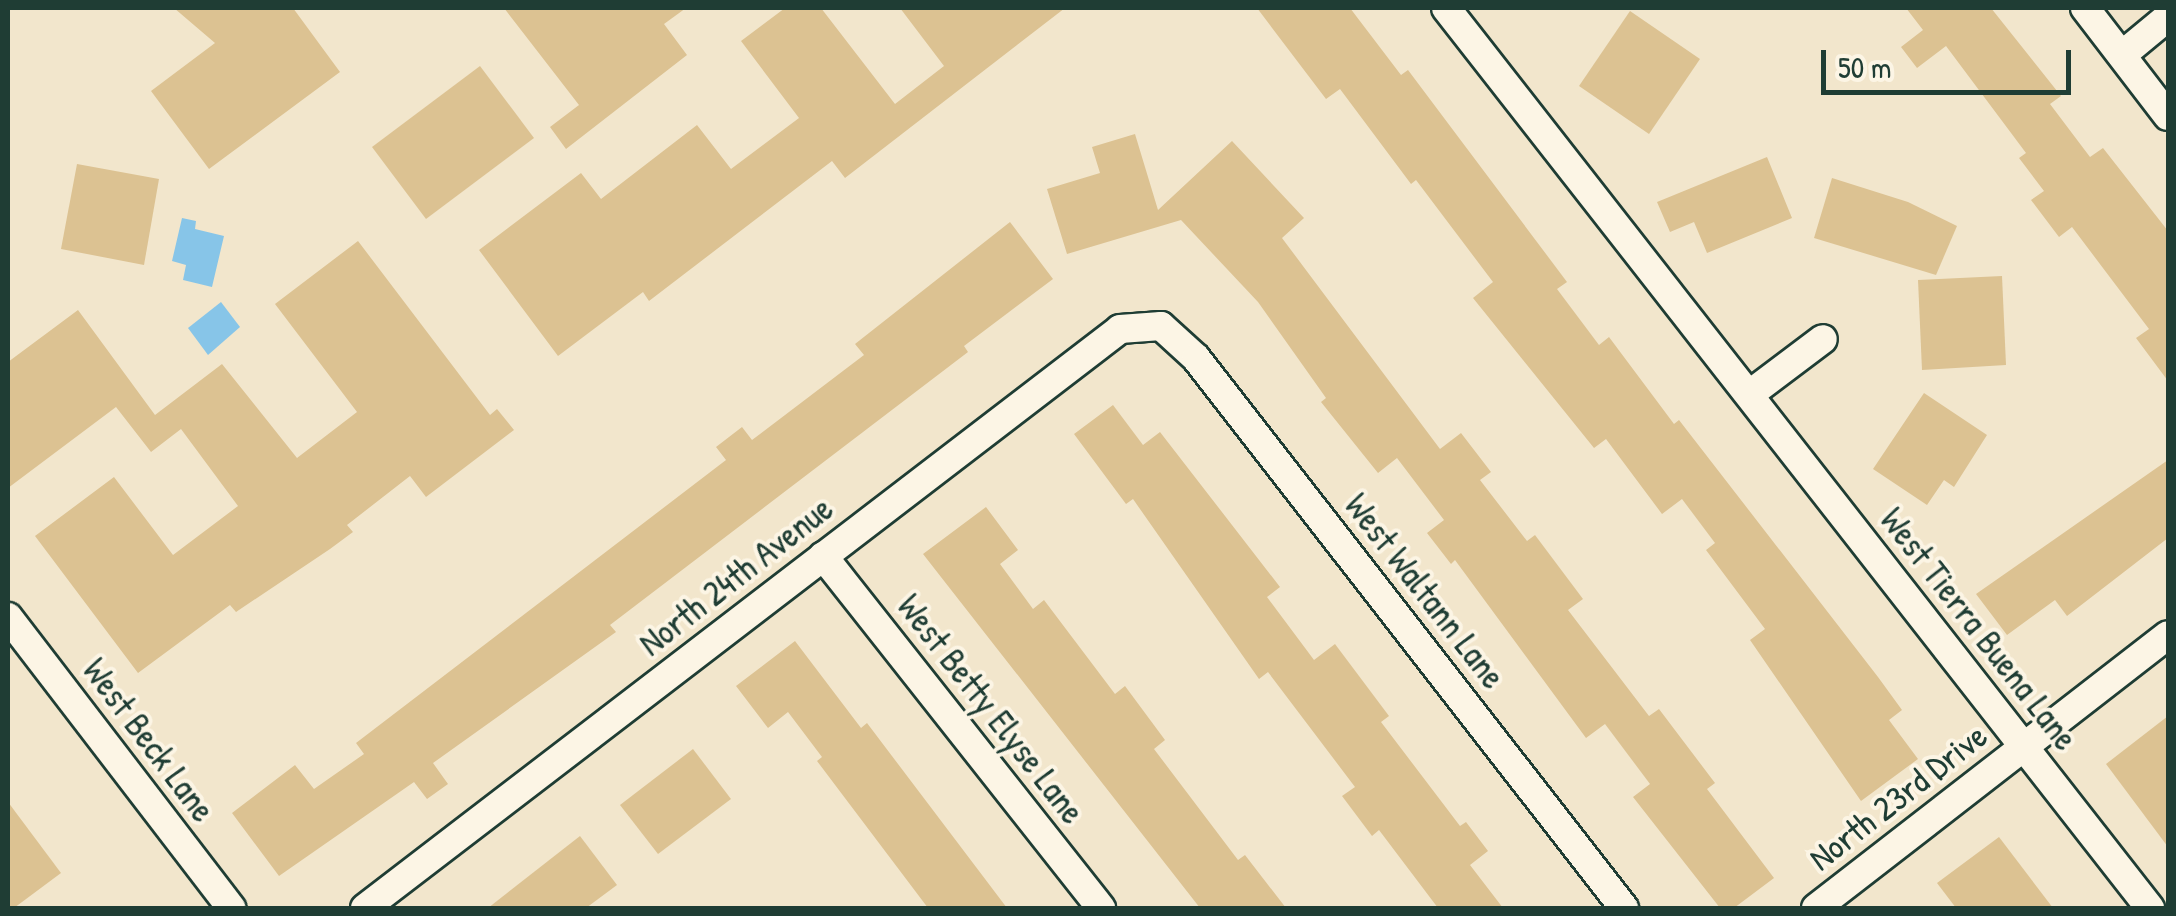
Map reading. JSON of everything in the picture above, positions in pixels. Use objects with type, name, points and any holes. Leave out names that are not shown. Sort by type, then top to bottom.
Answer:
[{"type":"street","points":[[2085,8],[2168,116]]},
{"type":"street","name":"West Tierra Buena Lane","points":[[1456,11],[2150,908]]},
{"type":"street","points":[[2122,55],[2168,17]]},
{"type":"street","name":"North 24th Avenue","points":[[365,908],[1120,329],[1161,326]]},
{"type":"street","name":"West Waltann Lane","points":[[1161,326],[1196,358],[1624,908]]},
{"type":"street","points":[[1750,394],[1823,339]]},
{"type":"street","name":"West Betty Elyse Lane","points":[[823,556],[1100,908]]},
{"type":"street","name":"West Beck Lane","points":[[8,616],[231,908]]},
{"type":"street","name":"North 23rd Drive","points":[[1816,908],[2168,634]]},
{"type":"water","points":[[182,218],[196,221],[195,229],[224,236],[212,287],[183,280],[186,265],[172,261]]},
{"type":"water","points":[[221,302],[240,327],[208,355],[188,328]]},
{"type":"building","points":[[174,8],[293,8],[340,72],[209,169],[151,91],[215,43]]},
{"type":"building","points":[[504,8],[686,8],[664,24],[687,55],[566,149],[550,127],[579,105]]},
{"type":"building","points":[[785,8],[821,8],[895,104],[944,66],[900,8],[1065,8],[845,178],[832,161],[649,301],[643,292],[558,356],[479,250],[581,173],[601,199],[697,125],[731,169],[799,118],[741,41]]},
{"type":"building","points":[[1257,8],[1350,8],[1401,75],[1408,70],[1567,282],[1557,289],[1599,345],[1609,337],[1674,424],[1679,420],[1878,677],[1902,710],[1889,720],[1918,759],[1861,801],[1750,640],[1765,629],[1706,550],[1715,543],[1682,499],[1662,514],[1606,439],[1594,448],[1473,298],[1493,282],[1416,180],[1411,184],[1340,89],[1326,99]]},
{"type":"building","points":[[1906,8],[1991,8],[2061,96],[2050,104],[2090,157],[2103,148],[2168,231],[2168,381],[2136,338],[2149,329],[2072,227],[2059,237],[2031,200],[2044,191],[2019,158],[2026,153],[1946,46],[1917,68],[1901,47],[1923,30]]},
{"type":"building","points":[[1630,11],[1700,59],[1649,134],[1579,86]]},
{"type":"building","points":[[480,66],[534,138],[426,219],[372,147]]},
{"type":"building","points":[[1135,134],[1158,210],[1232,141],[1304,218],[1282,238],[1440,449],[1461,433],[1491,472],[1480,480],[1527,541],[1535,535],[1583,599],[1568,610],[1649,716],[1659,709],[1715,783],[1707,789],[1774,878],[1734,908],[1720,908],[1633,797],[1650,784],[1605,724],[1586,738],[1455,560],[1451,564],[1427,533],[1444,520],[1397,458],[1378,473],[1321,402],[1326,398],[1258,302],[1181,220],[1067,254],[1047,189],[1100,173],[1092,147]]},
{"type":"building","points":[[1767,157],[1792,218],[1707,253],[1694,222],[1670,232],[1657,202]]},
{"type":"building","points":[[77,164],[159,179],[144,265],[61,249]]},
{"type":"building","points":[[1832,178],[1908,202],[1957,226],[1936,275],[1814,238]]},
{"type":"building","points":[[1010,222],[1053,279],[964,346],[968,352],[610,625],[616,632],[433,763],[448,784],[427,799],[414,782],[279,876],[232,813],[295,765],[314,789],[364,754],[356,743],[726,460],[716,447],[742,427],[752,440],[864,355],[855,344]]},
{"type":"building","points":[[358,241],[490,415],[497,409],[514,430],[426,497],[410,476],[347,525],[353,532],[330,549],[236,612],[230,605],[138,673],[35,536],[114,477],[173,555],[238,506],[181,429],[151,452],[116,407],[8,488],[8,362],[78,310],[155,415],[222,364],[297,458],[357,412],[275,304]]},
{"type":"building","points":[[2002,276],[2006,365],[1922,370],[1918,280]]},
{"type":"building","points":[[1924,393],[1987,435],[1954,487],[1944,480],[1927,505],[1873,469]]},
{"type":"building","points":[[1113,405],[1143,445],[1160,432],[1280,587],[1267,597],[1314,660],[1335,644],[1389,716],[1381,722],[1460,826],[1466,822],[1488,851],[1470,865],[1503,908],[1438,908],[1379,830],[1372,836],[1342,796],[1355,787],[1268,672],[1259,679],[1133,499],[1126,504],[1074,434]]},
{"type":"building","points":[[2168,460],[2168,538],[2067,616],[2055,600],[2007,635],[1976,594]]},
{"type":"building","points":[[986,507],[1018,550],[1000,564],[1033,609],[1044,600],[1115,694],[1125,686],[1165,740],[1154,749],[1238,860],[1245,855],[1286,908],[1200,908],[923,554]]},
{"type":"building","points":[[795,641],[861,728],[867,723],[1007,908],[928,908],[817,761],[822,757],[788,712],[768,728],[736,686]]},
{"type":"building","points":[[2168,716],[2168,847],[2106,764]]},
{"type":"building","points":[[693,749],[731,799],[658,854],[620,805]]},
{"type":"building","points":[[8,802],[61,873],[14,908],[8,908]]},
{"type":"building","points":[[580,836],[617,885],[586,908],[488,908]]},
{"type":"building","points":[[1999,837],[2053,908],[1956,908],[1937,883]]}]
